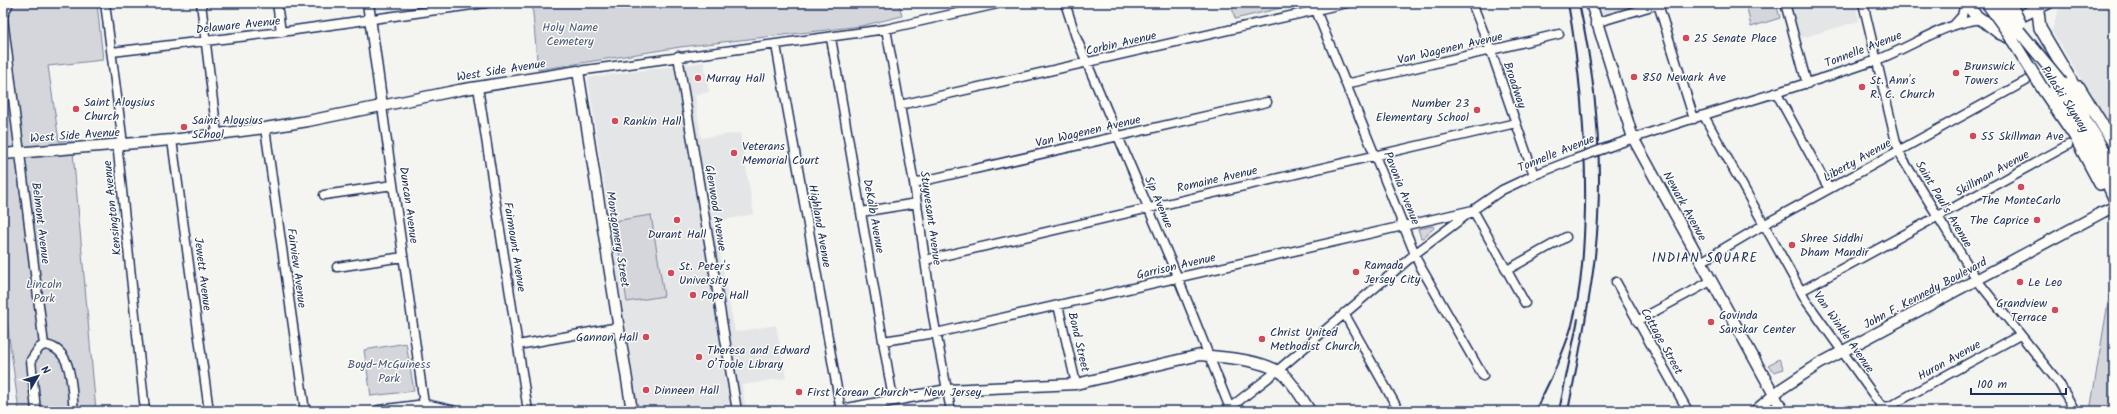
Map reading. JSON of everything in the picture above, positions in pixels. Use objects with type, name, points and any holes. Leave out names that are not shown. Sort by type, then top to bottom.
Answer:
[{"type":"highway","points":[[1966,3],[1973,12],[1999,33],[2021,45]]},
{"type":"highway","name":"Pulaski Skyway","points":[[1987,3],[2006,28],[2044,91],[2079,143],[2109,213]]},
{"type":"highway","points":[[1992,3],[2008,22],[2021,45],[2079,127],[2096,158],[2114,198]]},
{"type":"highway","points":[[2005,3],[2008,22]]},
{"type":"highway","name":"Pulaski Skyway","points":[[2005,3],[2062,83],[2085,119],[2114,173]]},
{"type":"highway","points":[[2008,22],[2037,6],[2048,3]]},
{"type":"highway","points":[[2037,6],[2040,28],[2073,84],[2085,119]]},
{"type":"highway","name":"Tonnelle Avenue","points":[[1983,20],[1996,24],[2008,22]]},
{"type":"highway","points":[[2051,48],[2084,94],[2114,144]]},
{"type":"main road","name":"Duncan Avenue","points":[[368,3],[382,106]]},
{"type":"main road","name":"Newark Avenue","points":[[1590,3],[1595,23],[1633,138],[1782,411]]},
{"type":"main road","name":"West Side Avenue","points":[[3,154],[172,140],[265,128],[308,121],[478,87],[578,71]]},
{"type":"main road","name":"Montgomery Street","points":[[578,71],[632,411]]},
{"type":"main road","name":"John F. Kennedy Boulevard","points":[[1755,411],[1802,374],[1977,280],[2109,213],[2114,207]]},
{"type":"main road","points":[[840,411],[893,399],[947,390],[1076,384],[1200,355],[1257,363],[1276,371],[1284,376],[1310,411]]},
{"type":"main road","points":[[379,411],[425,408],[452,411]]},
{"type":"street","points":[[9,3],[3,17],[20,152]]},
{"type":"street","name":"Kensington Avenue","points":[[106,3],[122,136],[118,152],[145,411]]},
{"type":"street","points":[[201,3],[207,40],[217,134]]},
{"type":"street","points":[[277,3],[281,32]]},
{"type":"street","name":"Delaware Avenue","points":[[112,52],[281,32],[486,3]]},
{"type":"street","name":"West Side Avenue","points":[[578,71],[678,56],[776,45],[886,30],[1002,3]]},
{"type":"street","name":"Sip Avenue","points":[[1065,3],[1087,63],[1178,278],[1229,410]]},
{"type":"street","name":"Corbin Avenue","points":[[900,105],[1087,63],[1314,7],[1347,3]]},
{"type":"street","name":"Broadway","points":[[1472,3],[1491,51],[1534,175]]},
{"type":"street","points":[[1785,3],[1807,84]]},
{"type":"street","name":"Saint Paul's Avenue","points":[[1863,3],[1899,150],[1937,217],[1977,280],[2059,383],[2075,411]]},
{"type":"street","points":[[1954,25],[1962,16],[1966,3]]},
{"type":"street","points":[[1595,23],[1661,4],[1694,119]]},
{"type":"street","name":"Pavonia Avenue","points":[[1314,7],[1376,155],[1416,253],[1419,264],[1483,376]]},
{"type":"street","name":"Tonnelle Avenue","points":[[1229,410],[1416,253],[1502,190],[1534,175],[1633,138],[1777,94],[1876,60],[1954,25],[1983,20]]},
{"type":"street","name":"Stuyvesant Avenue","points":[[886,30],[914,183],[936,333],[951,411]]},
{"type":"street","name":"Van Wagenen Avenue","points":[[1346,84],[1559,34]]},
{"type":"street","name":"DeKalb Avenue","points":[[831,38],[893,399]]},
{"type":"street","name":"Highland Avenue","points":[[776,45],[840,411]]},
{"type":"street","name":"Glenwood Avenue","points":[[678,56],[737,411]]},
{"type":"street","name":"Liberty Avenue","points":[[1701,262],[1765,224],[2026,81]]},
{"type":"street","name":"Fairmount Avenue","points":[[478,87],[528,411]]},
{"type":"street","points":[[1777,94],[1829,189]]},
{"type":"street","name":"Van Wagenen Avenue","points":[[914,183],[1266,102]]},
{"type":"street","name":"Duncan Avenue","points":[[382,106],[425,408]]},
{"type":"street","name":"Van Winkle Avenue","points":[[1704,116],[1813,312],[1844,351],[1880,404],[1885,407],[1890,406]]},
{"type":"street","name":"Romaine Avenue","points":[[925,260],[1516,123]]},
{"type":"street","name":"Fairview Avenue","points":[[265,128],[305,411]]},
{"type":"street","name":"Jewett Avenue","points":[[172,140],[209,411]]},
{"type":"street","name":"Skillman Avenue","points":[[1801,291],[2068,145]]},
{"type":"street","name":"Belmont Avenue","points":[[20,152],[44,345]]},
{"type":"street","points":[[324,195],[393,185]]},
{"type":"street","points":[[861,212],[917,203]]},
{"type":"street","points":[[1473,210],[1525,303]]},
{"type":"street","name":"Garrison Avenue","points":[[883,341],[936,333],[1473,210]]},
{"type":"street","points":[[1507,270],[1566,237]]},
{"type":"street","points":[[337,267],[403,257]]},
{"type":"street","points":[[1637,321],[1711,281]]},
{"type":"street","name":"Cottage Street","points":[[1616,282],[1688,411]]},
{"type":"street","name":"Bond Street","points":[[1058,304],[1076,384]]},
{"type":"street","points":[[1344,313],[1399,411]]},
{"type":"street","points":[[518,345],[618,327]]},
{"type":"street","name":"Huron Avenue","points":[[1890,406],[2020,335]]},
{"type":"street","points":[[36,411],[31,360],[39,348],[44,345],[53,346],[62,353],[68,364],[74,411]]},
{"type":"shaded area","points":[[1595,3],[1648,3],[1599,18]]},
{"type":"shaded area","points":[[1788,3],[1855,3],[1859,21],[1798,39]]},
{"type":"shaded area","points":[[2114,3],[2114,134],[2052,31],[2058,11],[2063,7]]},
{"type":"shaded area","name":"St. Peter's University","points":[[704,62],[709,92],[695,95],[701,138],[740,133],[754,214],[714,222],[735,332],[776,325],[786,378],[742,385],[746,411],[582,411],[637,401],[588,78]]},
{"type":"green space","name":"Lincoln Park","points":[[3,3],[97,3],[103,60],[48,66],[59,141],[72,140],[96,411],[19,411],[3,292]]},
{"type":"green space","name":"Holy Name Cemetery","points":[[532,3],[899,3],[902,16],[861,26],[680,47],[538,70]]},
{"type":"green space","points":[[1231,3],[1302,3],[1235,19]]},
{"type":"green space","points":[[1746,3],[1776,3],[1780,18],[1751,27]]},
{"type":"green space","points":[[651,215],[664,296],[627,302],[614,221]]},
{"type":"green space","points":[[1433,226],[1434,228],[1423,238],[1421,238],[1418,229]]},
{"type":"green space","points":[[2114,266],[2114,411],[2090,411]]},
{"type":"green space","name":"Boyd-McGuiness Park","points":[[406,343],[414,391],[371,396],[364,350]]},
{"type":"green space","points":[[1779,359],[1784,369],[1774,372],[1768,365]]},
{"type":"railway","points":[[1535,411],[1560,358],[1572,325],[1578,296],[1583,252],[1585,208],[1583,130],[1579,79],[1568,3]]},
{"type":"railway","points":[[1568,411],[1593,275],[1598,224],[1599,193],[1599,161],[1594,97],[1579,3]]},
{"type":"railway","points":[[1559,411],[1578,319]]},
{"type":"place","name":"25 Senate Place","points":[[1686,38]]},
{"type":"place","name":"Brunswick Towers","points":[[1956,73]]},
{"type":"place","name":"850 Newark Ave","points":[[1634,77]]},
{"type":"place","name":"Murray Hall","points":[[698,78]]},
{"type":"place","name":"St. Ann's R. C. Church","points":[[1862,87]]},
{"type":"place","name":"Saint Aloysius Church","points":[[76,109]]},
{"type":"place","name":"Number 23 Elementary School","points":[[1477,110]]},
{"type":"place","name":"Rankin Hall","points":[[615,121]]},
{"type":"place","name":"Saint Aloysius School","points":[[184,127]]},
{"type":"place","name":"55 Skillman Ave","points":[[1973,136]]},
{"type":"place","name":"Veterans Memorial Court","points":[[734,153]]},
{"type":"place","name":"The MonteCarlo","points":[[2021,187]]},
{"type":"place","name":"Durant Hall","points":[[677,220]]},
{"type":"place","name":"The Caprice","points":[[2037,220]]},
{"type":"place","name":"Shree Siddhi Dham Mandir","points":[[1792,245]]},
{"type":"place","name":"Ramada Jersey City","points":[[1356,272]]},
{"type":"place","name":"St. Peter's University","points":[[671,273]]},
{"type":"place","name":"Le Leo","points":[[2020,282]]},
{"type":"place","name":"Pope Hall","points":[[693,295]]},
{"type":"place","name":"Grandview Terrace","points":[[2055,310]]},
{"type":"place","name":"Govinda Sanskar Center","points":[[1711,322]]},
{"type":"place","name":"Gannon Hall","points":[[646,337]]},
{"type":"place","name":"Christ United Methodist Church","points":[[1262,339]]},
{"type":"place","name":"Theresa and Edward O’Toole Library","points":[[699,357]]},
{"type":"place","name":"Dinneen Hall","points":[[646,390]]},
{"type":"place","name":"First Korean Church - New Jersey","points":[[799,392]]},
{"type":"district","name":"INDIAN SQUARE","points":[[1705,257]]}]
